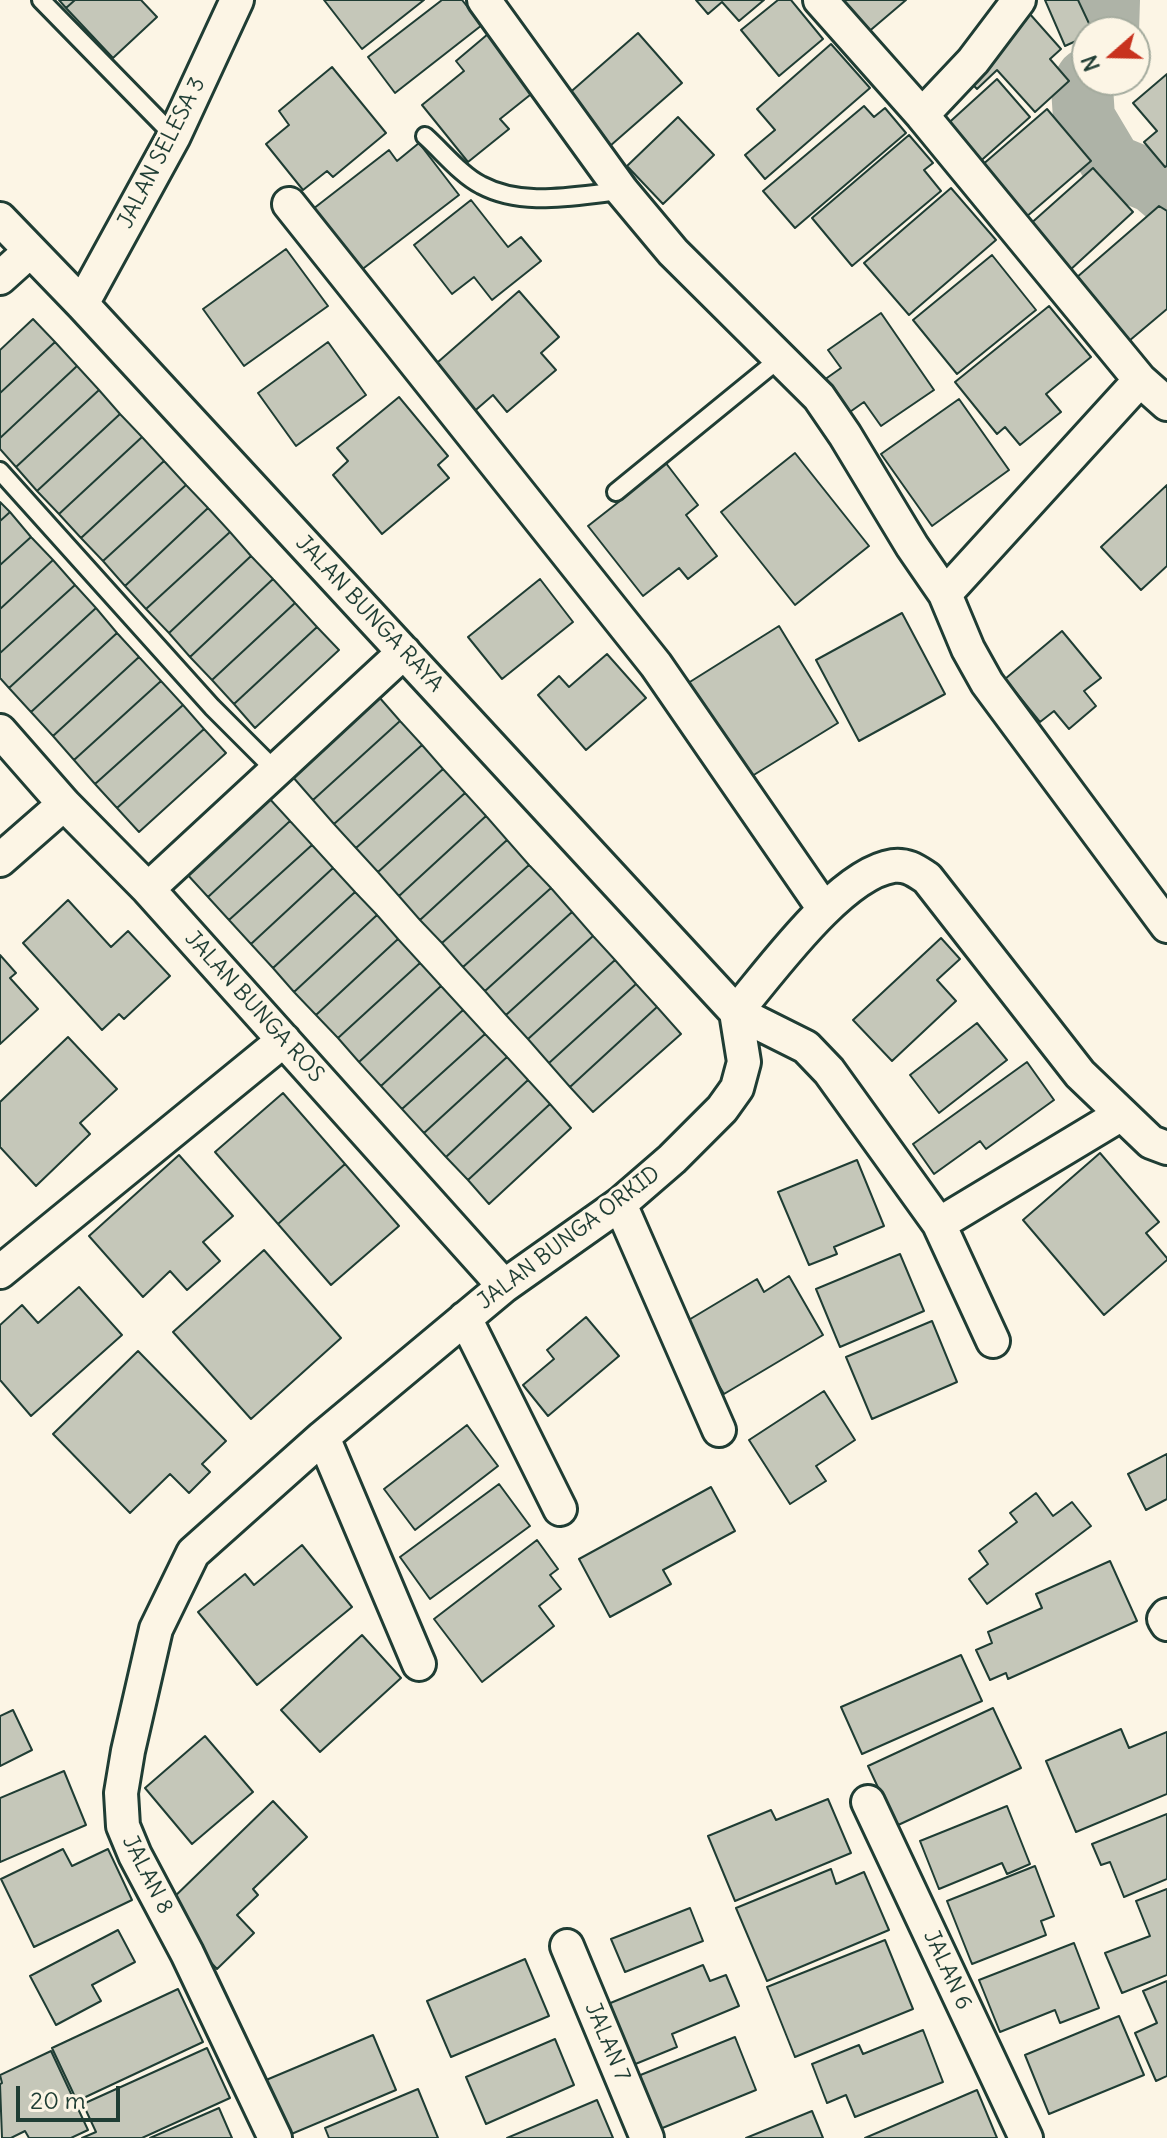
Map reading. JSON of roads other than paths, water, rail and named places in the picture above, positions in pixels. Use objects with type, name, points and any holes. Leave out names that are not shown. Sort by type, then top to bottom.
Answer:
[{"type":"street","name":"JALAN SELESA 3","points":[[82,304],[174,136],[237,0]]},
{"type":"street","points":[[484,0],[622,191],[673,252],[819,397],[945,594],[968,649],[987,683],[1167,926]]},
{"type":"street","points":[[820,0],[922,115],[1140,380],[1167,404]]},
{"type":"street","points":[[922,115],[973,61],[1019,0]]},
{"type":"street","points":[[289,204],[656,665],[824,909]]},
{"type":"street","name":"JALAN BUNGA RAYA","points":[[0,219],[736,1012]]},
{"type":"street","points":[[0,278],[30,251]]},
{"type":"street","points":[[945,594],[1140,380]]},
{"type":"street","points":[[148,889],[404,652]]},
{"type":"street","name":"JALAN BUNGA ROS","points":[[0,731],[64,804],[148,889],[504,1286]]},
{"type":"street","points":[[0,860],[64,804]]},
{"type":"street","points":[[993,1341],[939,1224],[821,1063],[806,1047],[736,1012],[824,909],[866,876],[880,870],[908,867],[927,878],[1080,1074],[1151,1142],[1167,1148]]},
{"type":"street","name":"JALAN BUNGA ORKID","points":[[193,1553],[323,1437],[465,1318],[504,1286],[620,1204],[672,1159],[722,1109],[737,1088],[744,1062],[736,1012]]},
{"type":"street","points":[[0,1272],[284,1040]]},
{"type":"street","points":[[939,1224],[1120,1115]]},
{"type":"street","points":[[620,1204],[719,1430]]},
{"type":"street","points":[[465,1318],[560,1509]]},
{"type":"street","points":[[323,1437],[419,1664]]},
{"type":"street","name":"JALAN 8","points":[[193,1553],[156,1629],[128,1751],[121,1793],[123,1826],[275,2138]]},
{"type":"street","points":[[1167,1615],[1164,1619],[1167,1624]]},
{"type":"street","name":"JALAN 6","points":[[868,1802],[1026,2138]]},
{"type":"street","name":"JALAN 7","points":[[567,1946],[647,2138]]},
{"type":"lane","points":[[41,0],[174,136]]},
{"type":"lane","points":[[425,136],[479,184],[508,196],[533,199],[622,191]]},
{"type":"lane","points":[[616,492],[779,359]]},
{"type":"lane","points":[[0,471],[212,707],[276,771]]},
{"type":"waterway","points":[[1108,16],[1109,0]]},
{"type":"waterway","points":[[1083,96],[1084,118],[1112,165],[1153,182],[1167,194]]}]
